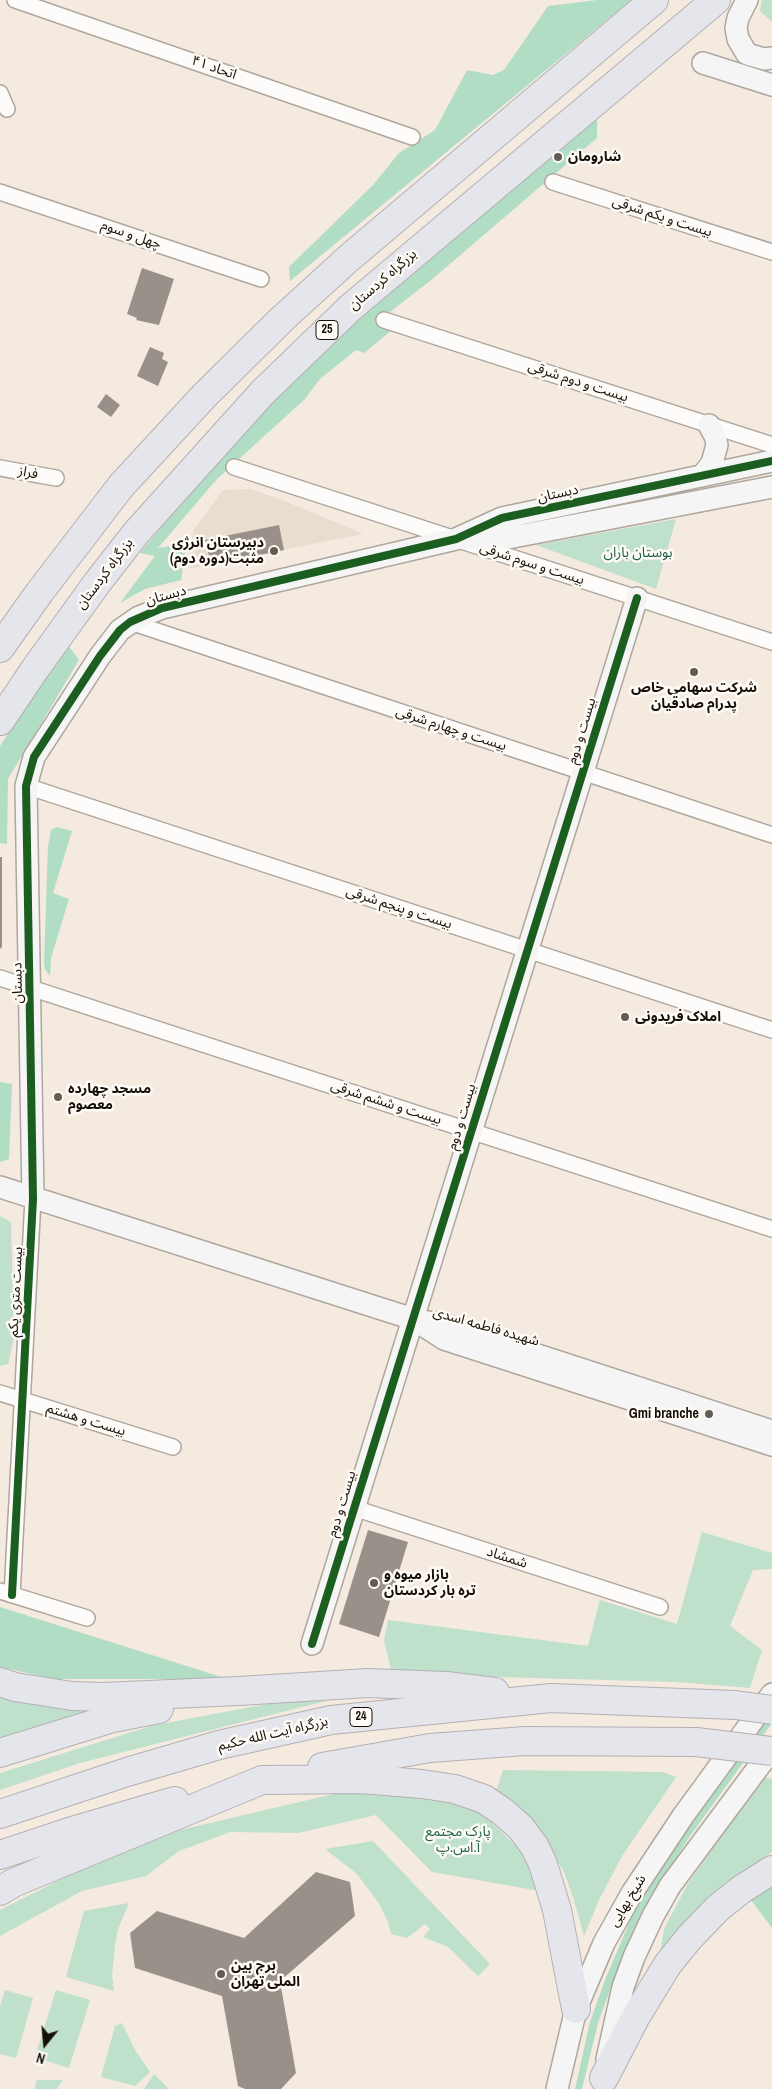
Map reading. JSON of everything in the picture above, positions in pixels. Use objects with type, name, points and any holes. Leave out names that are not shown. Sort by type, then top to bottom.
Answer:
[{"type":"highway","points":[[0,648],[39,593],[122,486],[204,396],[282,319],[349,258],[654,0]]},
{"type":"highway","name":"بزرگراه کردستان","points":[[0,721],[97,583],[136,533],[263,392],[350,308],[716,0]]},
{"type":"highway","points":[[0,1682],[15,1687],[72,1696],[137,1697],[368,1683],[446,1686],[551,1698]]},
{"type":"highway","points":[[0,1754],[113,1718],[239,1692]]},
{"type":"highway","name":"بزرگراه آیت الله حکیم","points":[[0,1814],[126,1772],[219,1745],[331,1720],[551,1698],[735,1705],[772,1710]]},
{"type":"highway","points":[[0,1855],[145,1808],[340,1763],[430,1748],[525,1741],[696,1742],[772,1750]]},
{"type":"highway","points":[[0,1891],[13,1883],[262,1780],[361,1779],[455,1789],[484,1798],[521,1828],[535,1847],[543,1864],[557,1910],[576,2009]]},
{"type":"highway","points":[[603,2084],[636,2018],[668,1964],[690,1937],[718,1908],[742,1888],[772,1870]]},
{"type":"street","name":"اتحاد ۴۱","points":[[15,0],[412,137]]},
{"type":"street","points":[[747,0],[738,18],[736,28],[738,39],[747,54],[764,59],[772,58]]},
{"type":"street","points":[[703,63],[772,85]]},
{"type":"street","points":[[0,93],[7,109]]},
{"type":"street","name":"بیست و یکم شرقی","points":[[553,182],[772,252]]},
{"type":"street","name":"چهل و سوم","points":[[0,192],[261,279]]},
{"type":"street","name":"بیست و دوم شرقی","points":[[384,320],[772,445]]},
{"type":"street","points":[[702,476],[712,463],[717,445],[709,424]]},
{"type":"street","name":"دبستان","points":[[33,1199],[31,988],[26,786],[34,757],[100,656],[120,630],[130,622],[162,608],[456,539],[502,518],[772,461]]},
{"type":"street","name":"بیست و سوم شرقی","points":[[234,467],[772,642]]},
{"type":"street","name":"فراز","points":[[0,468],[56,478]]},
{"type":"street","name":"دبستان","points":[[456,539],[508,538],[772,488]]},
{"type":"street","name":"بیست و دوم","points":[[312,1644],[636,598]]},
{"type":"street","name":"بیست و چهارم شرقی","points":[[130,622],[772,835]]},
{"type":"street","name":"بیست و پنجم شرقی","points":[[26,786],[772,1030]]},
{"type":"street","name":"بیست و ششم شرقی","points":[[0,978],[772,1229]]},
{"type":"street","name":"شهیده فاطمه اسدی","points":[[0,1187],[413,1319],[448,1326],[772,1431]]},
{"type":"street","name":"بیست متری یکم","points":[[6,1593],[23,1400],[33,1199]]},
{"type":"street","name":"شهیده فاطمه اسدی","points":[[413,1319],[444,1338],[772,1445]]},
{"type":"street","name":"بیست و هشتم","points":[[0,1393],[173,1447]]},
{"type":"street","name":"شمشاد","points":[[354,1508],[660,1607]]},
{"type":"street","points":[[6,1593],[87,1618]]},
{"type":"street","name":"شیخ بهایی","points":[[557,2089],[576,2009],[604,1943],[632,1893],[742,1733],[772,1694]]},
{"type":"street","name":"شیخ بهایی","points":[[603,2084],[612,2031],[623,1987],[634,1957],[653,1916],[670,1886],[772,1750]]},
{"type":"shaded area","points":[[250,489],[285,501],[363,534],[188,569],[194,529],[223,490]]},
{"type":"green space","points":[[597,0],[631,0],[290,281],[289,267],[373,185],[399,153],[435,130],[467,70],[493,75],[504,70],[548,6]]},
{"type":"green space","points":[[762,0],[772,0],[772,22],[760,11]]},
{"type":"green space","points":[[597,117],[597,138],[430,281],[377,322],[392,330],[364,353],[356,350],[320,379],[305,399],[217,479],[158,548],[186,544],[181,580],[145,589],[120,603],[155,556],[140,553],[229,445],[341,334]]},
{"type":"green space","name":"بوستان باران","points":[[676,519],[656,589],[536,545]]},
{"type":"green space","points":[[67,644],[79,660],[8,779],[7,844],[0,843],[0,746]]},
{"type":"green space","points":[[57,827],[72,831],[53,893],[69,899],[51,958],[50,976],[45,969],[44,962],[48,846],[51,830]]},
{"type":"green space","points":[[0,1082],[12,1084],[9,1159],[0,1162]]},
{"type":"green space","points":[[0,1216],[11,1222],[14,1338],[8,1364],[0,1366]]},
{"type":"green space","points":[[702,1532],[772,1553],[772,1569],[753,1570],[730,1626],[762,1650],[750,1688],[677,1682],[392,1674],[384,1640],[388,1620],[588,1646],[600,1600],[677,1624]]},
{"type":"green space","points":[[0,1607],[228,1679],[54,1679],[0,1667]]},
{"type":"green space","points":[[0,1690],[88,1711],[0,1746]]},
{"type":"green space","points":[[293,1699],[326,1701],[80,1763],[0,1790],[0,1773],[151,1726]]},
{"type":"green space","points":[[772,1712],[772,1723],[690,1836],[660,1883],[641,1918],[617,1971],[598,2023],[582,2089],[575,2089],[590,2022],[605,1980],[633,1914],[676,1844]]},
{"type":"green space","points":[[503,1770],[663,1772],[676,1777],[622,1856],[599,1900],[584,1936],[564,1872],[542,1835],[526,1815],[496,1791]]},
{"type":"green space","points":[[763,1777],[772,1779],[772,1852],[709,1896],[659,1959],[664,1929],[687,1885]]},
{"type":"green space","name":"پارک مجتمع آ.اس.پ","points":[[351,1790],[475,1806],[525,1855],[540,1891],[432,1872],[376,1815],[298,1833],[230,1832],[179,1851],[146,1876],[82,1891],[0,1936],[0,1910],[141,1839]]},
{"type":"green space","points":[[373,1841],[490,1964],[478,1976],[448,1947],[423,1937],[430,1929],[425,1924],[407,1938],[391,1934],[388,1922],[378,1902],[357,1874],[325,1849]]},
{"type":"green space","points":[[772,1880],[772,1928],[748,1896]]},
{"type":"green space","points":[[129,1903],[118,1929],[115,1946],[112,1975],[114,1991],[66,1977],[84,1911]]},
{"type":"green space","points":[[5,1990],[33,1998],[16,2058],[0,2054],[0,2006]]},
{"type":"green space","points":[[56,1990],[90,2000],[69,2068],[35,2057]]},
{"type":"green space","points":[[122,2023],[135,2050],[150,2072],[135,2086],[101,2077],[115,2026]]},
{"type":"green space","points":[[154,2074],[169,2089],[144,2089]]},
{"type":"green space","points":[[37,2080],[63,2080],[57,2089],[34,2089]]},
{"type":"building","points":[[142,268],[174,279],[159,325],[136,320],[137,318],[127,314]]},
{"type":"building","points":[[150,347],[164,353],[162,359],[168,362],[158,386],[137,376]]},
{"type":"building","points":[[106,394],[120,405],[111,417],[97,407]]},
{"type":"building","points":[[279,525],[284,550],[211,565],[205,540]]},
{"type":"building","points":[[0,857],[2,857],[2,947],[0,949]]},
{"type":"building","name":"بازار میوه و تره بار کردستان","points":[[368,1530],[408,1542],[379,1637],[339,1624]]},
{"type":"building","name":"برج بین الملی تهران","points":[[316,1872],[350,1882],[355,1916],[280,1981],[296,2073],[281,2089],[245,2089],[238,2086],[222,1996],[135,1968],[130,1933],[157,1911],[244,1938]]},
{"type":"cycle path","points":[[12,1595],[33,1199],[26,786],[34,757],[100,656],[120,630],[130,622],[162,608],[456,539],[502,518],[772,461]]},
{"type":"cycle path","points":[[312,1644],[637,598]]},
{"type":"place","name":"شارومان","points":[[558,157]]},
{"type":"place","name":"دبیرستان انرژی مثبت(دوره دوم)","points":[[274,551]]},
{"type":"place","name":"شرکت سهامی خاص پدرام صادقیان","points":[[694,672]]},
{"type":"place","name":"املاک فریدونی","points":[[625,1017]]},
{"type":"place","name":"مسجد چهارده معصوم","points":[[58,1097]]},
{"type":"place","name":"Gmi branche","points":[[709,1414]]},
{"type":"place","name":"بازار میوه و تره بار کردستان","points":[[374,1583]]},
{"type":"place","name":"برج بین الملی تهران","points":[[221,1974]]}]
